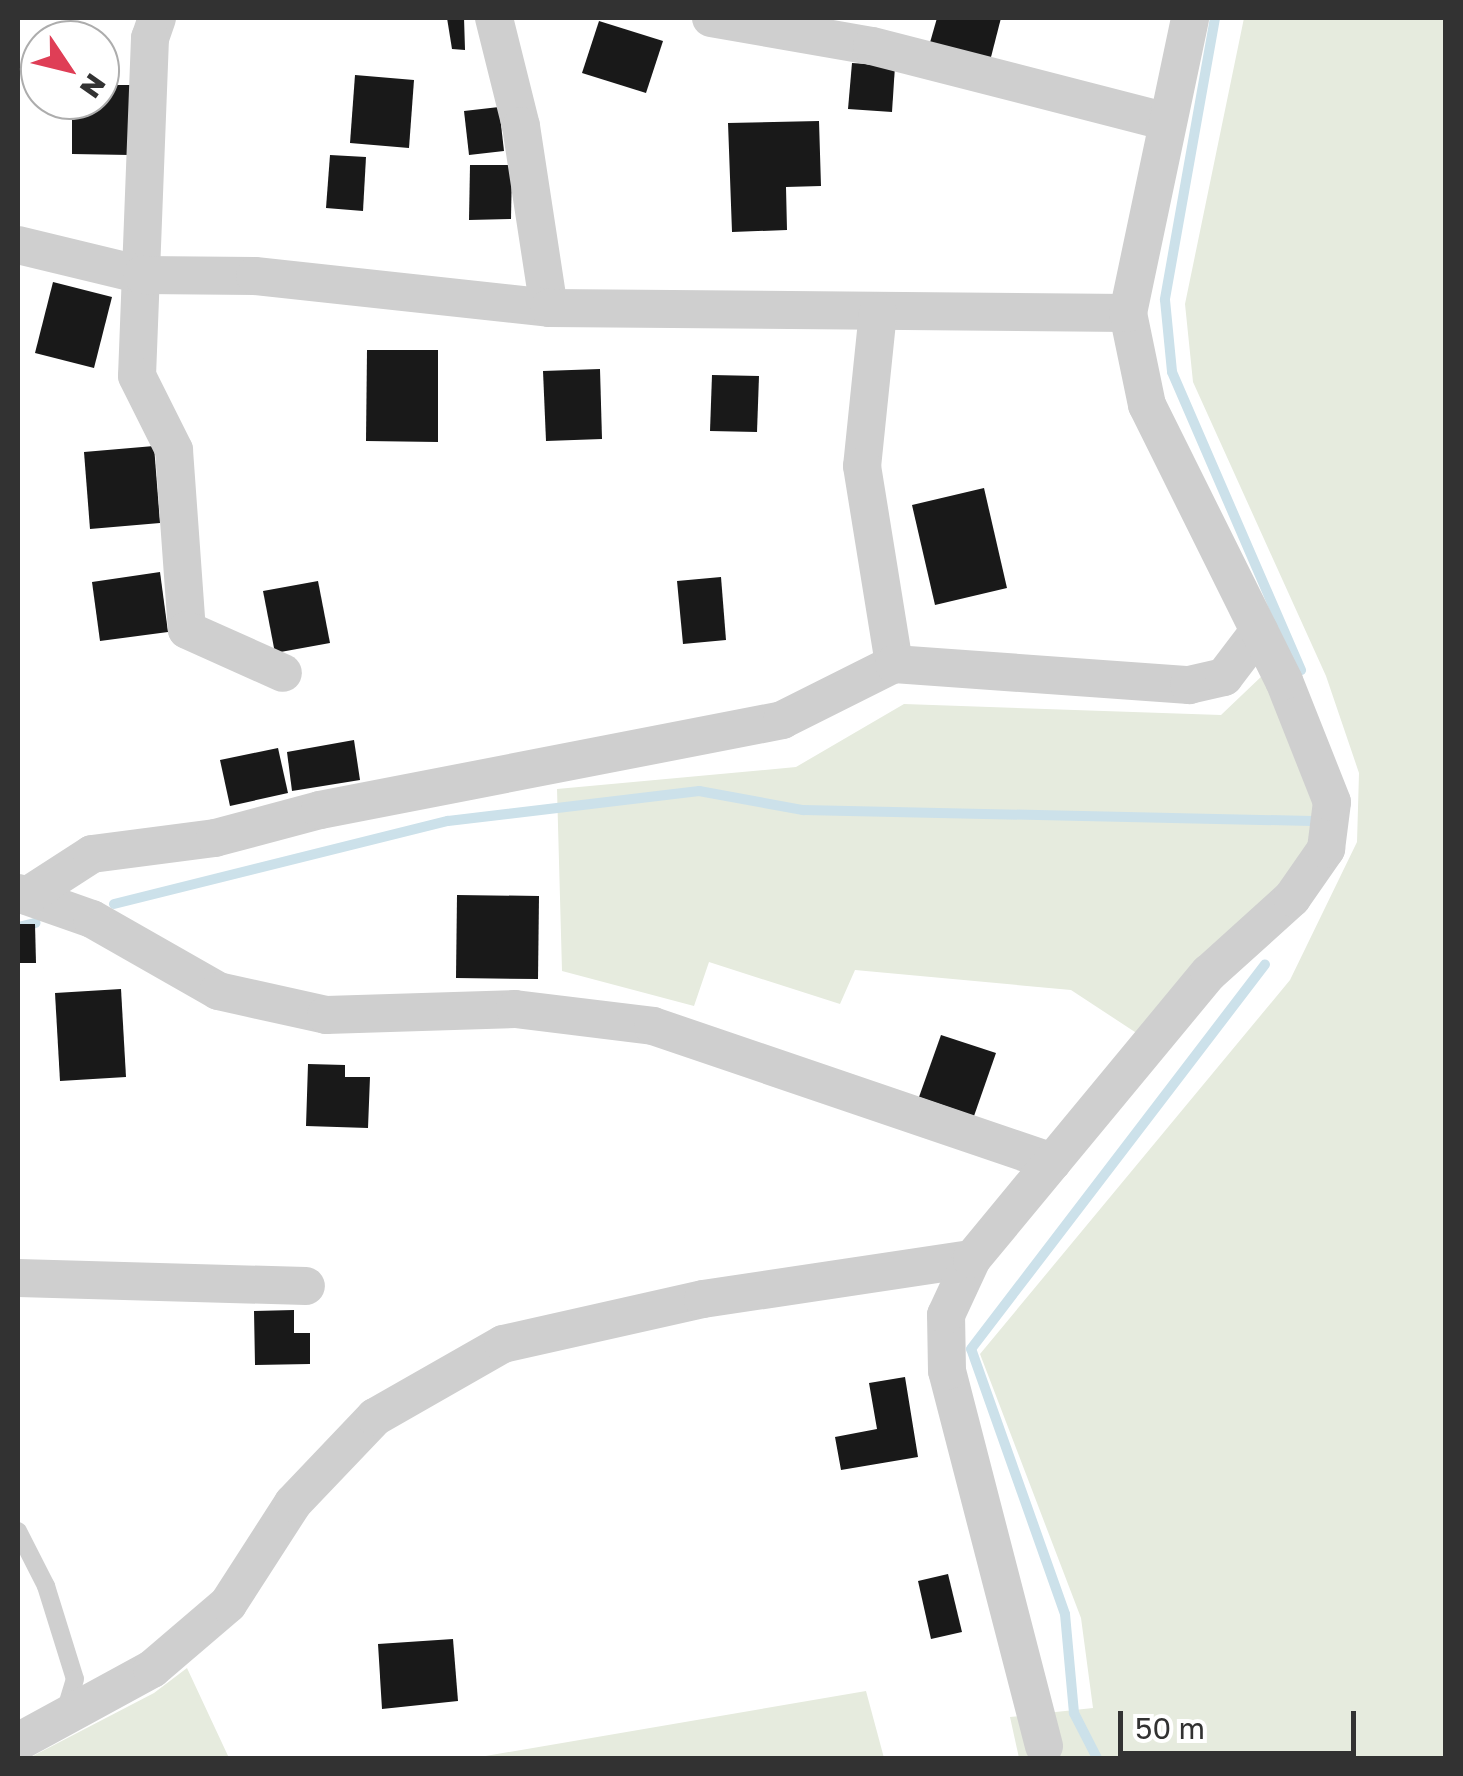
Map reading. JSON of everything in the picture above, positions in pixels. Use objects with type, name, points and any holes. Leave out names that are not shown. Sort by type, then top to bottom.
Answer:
[{"type":"street","points":[[158,18],[150,38],[137,376],[174,450],[187,630],[283,673]]},
{"type":"street","points":[[494,18],[521,126],[549,308]]},
{"type":"street","points":[[711,18],[872,46],[1164,121]]},
{"type":"street","points":[[1044,1746],[947,1370],[946,1315],[972,1259],[1052,1162],[1208,974],[1292,898],[1326,849],[1332,802],[1321,762],[1147,405],[1128,313],[1164,121],[1190,18]]},
{"type":"street","points":[[18,245],[142,275],[254,276],[549,308],[1128,313]]},
{"type":"street","points":[[878,312],[862,466],[894,664]]},
{"type":"street","points":[[22,894],[92,854],[216,838],[320,810],[782,720],[894,664],[1189,685],[1224,677],[1260,632]]},
{"type":"street","points":[[22,894],[92,919],[218,991],[326,1015],[514,1010],[653,1026],[1052,1162]]},
{"type":"street","points":[[18,1742],[152,1668],[228,1604],[293,1503],[375,1417],[503,1344],[703,1298],[972,1259]]},
{"type":"street","points":[[18,1278],[306,1286]]},
{"type":"lane","points":[[18,1530],[46,1586],[75,1679],[64,1717]]},
{"type":"shaded area","points":[[1244,18],[1445,18],[1445,1758],[1019,1758],[1010,1717],[1093,1708],[1081,1618],[980,1354],[1290,980],[1357,842],[1359,773],[1326,676],[1193,382],[1185,304]]},
{"type":"shaded area","points":[[1264,674],[1318,789],[1313,853],[1138,1034],[1071,990],[855,970],[840,1004],[709,962],[694,1006],[562,971],[557,789],[796,767],[904,704],[1221,715]]},
{"type":"shaded area","points":[[187,1668],[229,1758],[29,1758],[154,1693]]},
{"type":"shaded area","points":[[866,1691],[884,1758],[474,1758]]},
{"type":"building","points":[[447,18],[464,18],[465,50],[452,49]]},
{"type":"building","points":[[937,18],[1001,18],[990,61],[929,46]]},
{"type":"building","points":[[599,21],[663,41],[646,93],[582,73]]},
{"type":"building","points":[[852,63],[895,66],[892,112],[848,109]]},
{"type":"building","points":[[355,75],[414,80],[409,148],[350,143]]},
{"type":"building","points":[[120,85],[131,85],[130,155],[72,154],[72,120],[120,120]]},
{"type":"building","points":[[499,107],[504,151],[469,155],[464,111]]},
{"type":"building","points":[[819,121],[821,186],[786,187],[787,230],[732,232],[728,123]]},
{"type":"building","points":[[330,155],[366,157],[363,211],[326,208]]},
{"type":"building","points":[[470,165],[512,165],[511,219],[469,220]]},
{"type":"building","points":[[53,282],[112,297],[94,368],[35,353]]},
{"type":"building","points":[[367,350],[438,350],[438,442],[366,441]]},
{"type":"building","points":[[600,369],[602,439],[546,441],[543,371]]},
{"type":"building","points":[[712,375],[759,376],[757,432],[710,431]]},
{"type":"building","points":[[154,446],[160,523],[90,529],[84,452]]},
{"type":"building","points":[[984,488],[1007,588],[935,605],[912,505]]},
{"type":"building","points":[[160,572],[168,632],[100,641],[92,582]]},
{"type":"building","points":[[721,577],[726,640],[683,644],[677,581]]},
{"type":"building","points":[[318,581],[330,643],[275,653],[263,591]]},
{"type":"building","points":[[354,740],[360,780],[292,791],[287,752]]},
{"type":"building","points":[[278,748],[288,793],[230,806],[220,760]]},
{"type":"building","points":[[457,895],[539,896],[538,979],[456,978]]},
{"type":"building","points":[[18,924],[35,924],[36,963],[18,963]]},
{"type":"building","points":[[121,989],[126,1077],[60,1081],[55,993]]},
{"type":"building","points":[[941,1035],[996,1053],[974,1116],[919,1097]]},
{"type":"building","points":[[308,1064],[345,1065],[345,1077],[370,1077],[368,1128],[306,1126]]},
{"type":"building","points":[[294,1310],[294,1333],[310,1333],[310,1364],[255,1365],[254,1311]]},
{"type":"building","points":[[905,1377],[918,1457],[841,1470],[835,1437],[877,1429],[869,1383]]},
{"type":"building","points":[[948,1574],[962,1632],[931,1639],[918,1581]]},
{"type":"building","points":[[453,1639],[458,1701],[382,1709],[378,1644]]},
{"type":"waterway","points":[[1215,18],[1165,300],[1172,372],[1301,670]]},
{"type":"waterway","points":[[114,904],[448,821],[699,791],[803,810],[1312,821]]},
{"type":"waterway","points":[[18,927],[36,923]]},
{"type":"waterway","points":[[1097,1758],[1074,1713],[1065,1614],[971,1349],[1265,965]]}]
